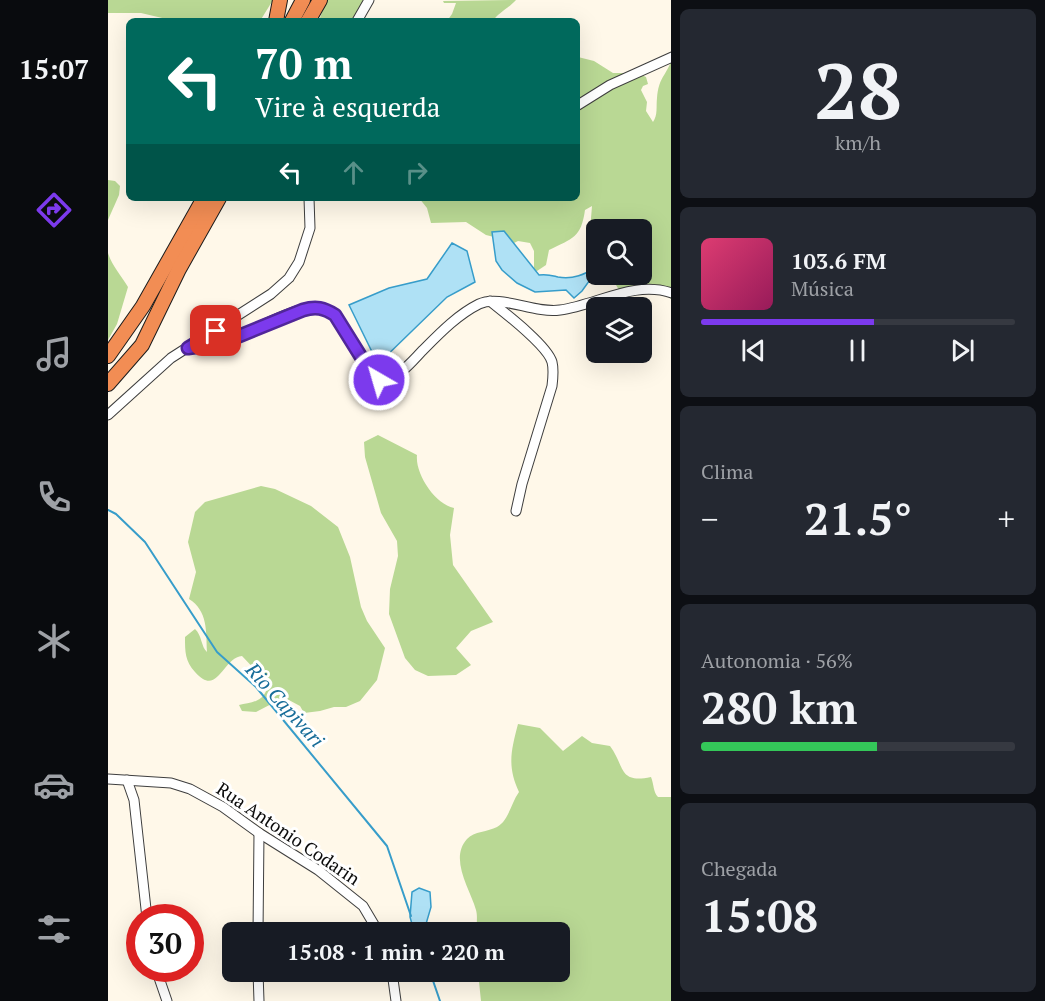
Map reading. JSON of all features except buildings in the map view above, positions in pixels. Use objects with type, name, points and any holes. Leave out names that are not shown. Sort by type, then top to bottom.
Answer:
[{"type":"highway","points":[[277,18],[280,0]]},
{"type":"highway","points":[[294,18],[303,0]]},
{"type":"highway","points":[[310,18],[320,0]]},
{"type":"highway","points":[[108,356],[143,306],[202,201]]},
{"type":"highway","points":[[108,384],[142,345],[179,269],[217,201]]},
{"type":"street","points":[[359,18],[369,0]]},
{"type":"street","points":[[580,104],[610,85],[671,57]]},
{"type":"street","points":[[108,415],[171,358],[272,294],[289,278],[299,262],[310,228],[311,201]]},
{"type":"street","points":[[188,348],[222,343],[288,315],[312,307],[320,308],[335,315],[373,376],[388,381],[408,366],[465,312],[482,303],[490,301],[533,309],[558,310],[634,290],[650,288],[671,293]]},
{"type":"street","points":[[490,301],[522,328],[549,356],[554,374],[516,511]]},
{"type":"street","name":"Rua Antonio Codarin","points":[[108,779],[171,783],[190,789],[223,807],[318,870],[363,906],[372,922]]},
{"type":"street","points":[[127,780],[134,800],[145,904]]},
{"type":"street","points":[[258,922],[259,833]]},
{"type":"street","points":[[160,982],[167,1001]]},
{"type":"street","points":[[258,982],[259,1001]]},
{"type":"street","points":[[393,982],[396,1001]]},
{"type":"green space","points":[[108,0],[273,0],[262,18],[162,18],[141,13],[108,13]]},
{"type":"green space","points":[[326,0],[366,0],[363,18],[320,18]]},
{"type":"green space","points":[[516,0],[495,18],[449,18],[456,3],[444,3],[443,1]]},
{"type":"green space","points":[[580,58],[594,61],[613,73],[637,73],[646,77],[648,84],[641,90],[647,102],[646,111],[653,122],[659,86],[671,62],[671,299],[660,292],[619,290],[616,285],[652,285],[652,219],[591,219],[592,206],[585,210],[578,232],[549,250],[546,265],[534,273],[534,251],[530,243],[518,241],[510,245],[502,239],[486,235],[466,222],[431,223],[427,208],[421,201],[580,201]]},
{"type":"green space","points":[[108,180],[115,181],[120,186],[119,195],[108,220]]},
{"type":"green space","points":[[108,253],[128,287],[117,324],[108,340]]},
{"type":"green space","points":[[378,435],[417,455],[419,471],[428,487],[440,501],[454,508],[450,535],[453,565],[493,622],[471,631],[456,648],[471,665],[456,675],[428,676],[415,670],[405,658],[389,614],[390,589],[398,556],[397,541],[381,513],[365,457],[364,442]]},
{"type":"green space","points":[[261,486],[275,489],[311,506],[338,527],[350,557],[361,607],[367,621],[385,648],[377,680],[360,701],[346,707],[304,713],[300,706],[287,699],[279,700],[256,712],[242,711],[239,705],[258,700],[266,691],[261,676],[242,656],[235,658],[215,679],[209,681],[195,672],[187,660],[185,637],[195,629],[207,652],[203,616],[200,609],[189,599],[196,572],[188,542],[195,512],[205,502]]},
{"type":"green space","points":[[518,724],[540,728],[563,751],[582,736],[592,743],[610,746],[627,776],[651,777],[658,797],[671,797],[671,1001],[481,1001],[479,982],[570,982],[570,922],[477,922],[476,910],[462,874],[460,856],[467,839],[473,834],[493,829],[501,824],[519,792],[515,783],[511,758]]},
{"type":"water","points":[[504,231],[539,275],[569,278],[586,272],[586,285],[574,298],[566,290],[535,292],[517,283],[502,270],[496,261],[492,232]]},
{"type":"water","points":[[452,243],[467,251],[475,282],[447,297],[378,364],[349,305],[389,288],[427,279]]},
{"type":"water","points":[[419,888],[430,892],[431,907],[427,922],[411,922],[412,892]]},
{"type":"waterway","name":"Rio Capivari","points":[[108,510],[116,514],[145,542],[217,652],[256,687],[387,846],[411,916]]},
{"type":"waterway","name":"Rio Capivari","points":[[433,982],[440,1001]]},
{"type":"route","points":[[216,331],[188,348],[222,343],[303,310],[312,307],[320,308],[335,315],[373,376],[379,380]]}]
